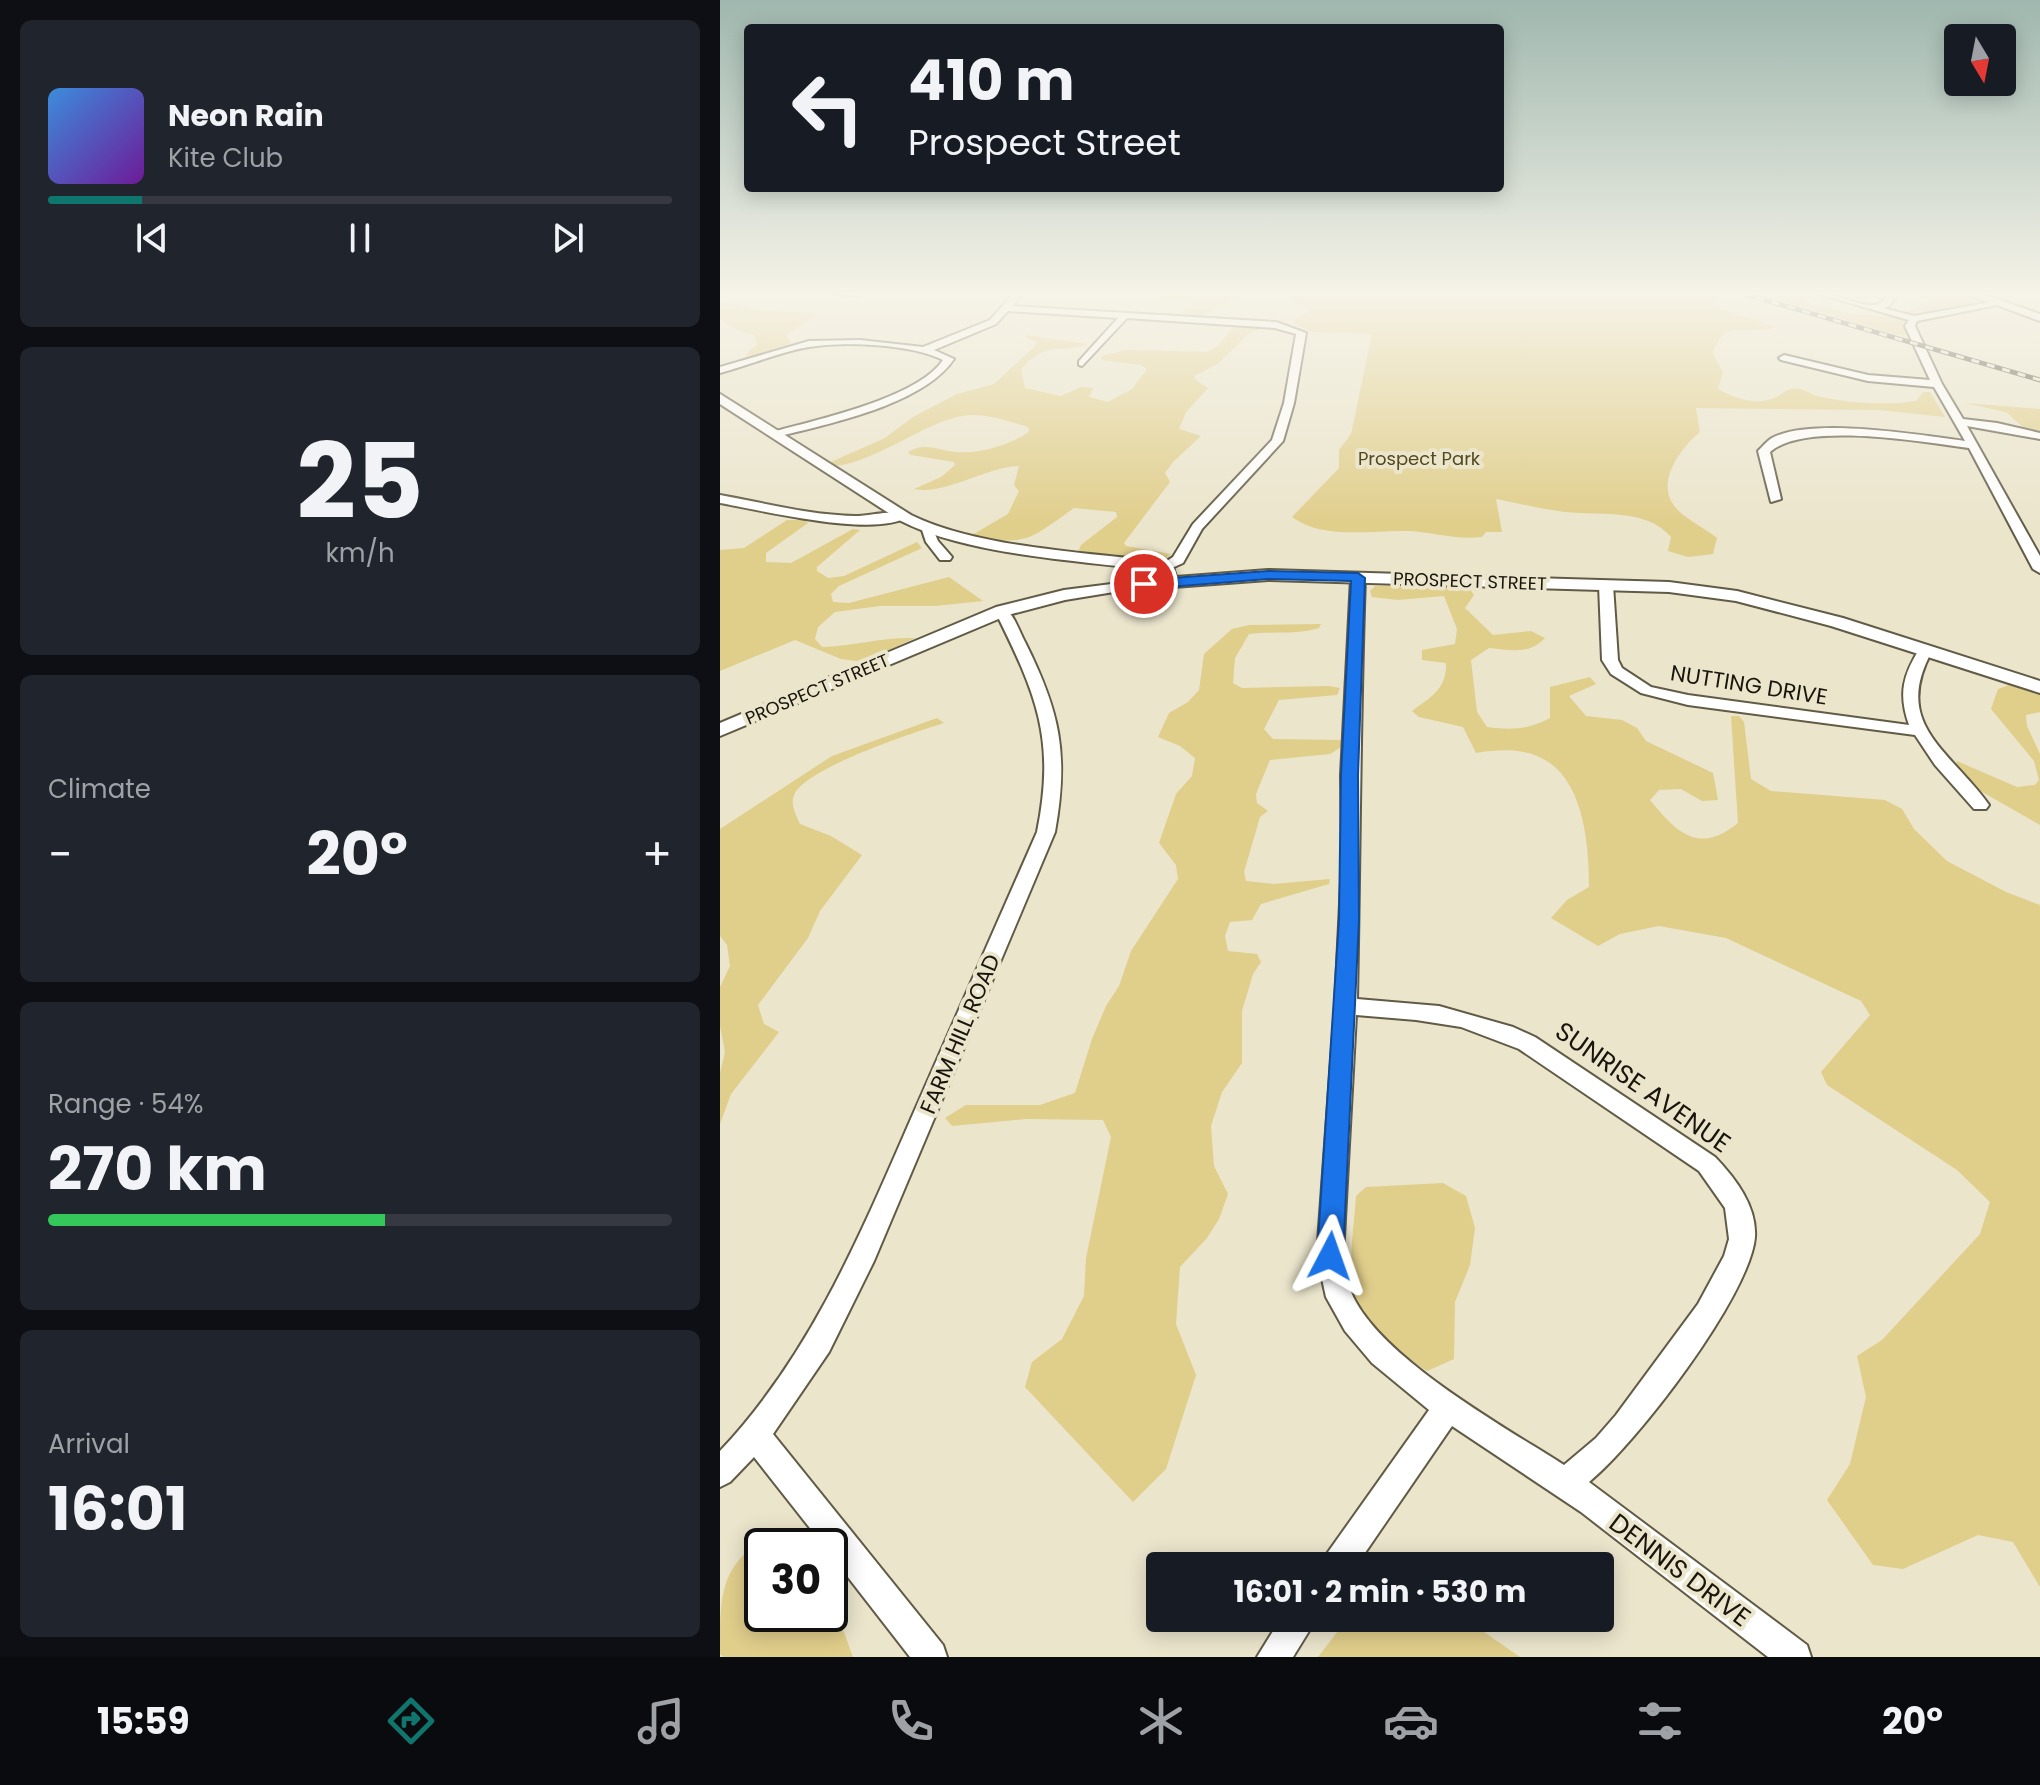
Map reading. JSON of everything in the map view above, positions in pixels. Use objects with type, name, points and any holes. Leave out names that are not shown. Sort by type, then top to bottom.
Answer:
[{"type":"main road","points":[[720,398],[928,530],[973,541],[1166,575]]},
{"type":"main road","name":"PROSPECT STREET","points":[[720,730],[1002,611],[1166,575],[1268,575],[1669,587],[1757,600],[2040,687]]},
{"type":"street","points":[[776,434],[853,412],[925,382],[942,370]]},
{"type":"street","points":[[1166,575],[1197,527],[1277,441],[1295,370]]},
{"type":"street","points":[[1836,370],[1868,378],[1937,384]]},
{"type":"street","points":[[1931,370],[2027,540],[2040,569]]},
{"type":"street","points":[[1960,422],[1997,426],[2040,436]]},
{"type":"street","points":[[1775,499],[1764,451],[1766,445],[1778,437],[1840,433],[1972,445]]},
{"type":"street","points":[[720,499],[849,520],[903,516]]},
{"type":"street","points":[[928,530],[932,542],[945,557]]},
{"type":"street","points":[[1358,578],[1350,775],[1351,863],[1346,1006],[1330,1256],[1336,1296],[1364,1334],[1393,1363],[1449,1407],[1565,1483]]},
{"type":"street","name":"NUTTING DRIVE","points":[[1606,585],[1610,660],[1616,671],[1646,690],[1688,700],[1920,731]]},
{"type":"street","name":"FARM HILL ROAD","points":[[720,1472],[755,1435],[819,1343],[865,1253],[1046,832],[1055,781],[1052,723],[1042,690],[1002,611]]},
{"type":"street","points":[[1925,651],[1913,673],[1910,706],[1920,731],[1980,805]]},
{"type":"street","name":"SUNRISE AVENUE","points":[[1346,1006],[1445,1014],[1474,1020],[1527,1043],[1650,1122],[1707,1164],[1727,1185],[1738,1209],[1742,1239],[1736,1263],[1686,1344],[1610,1444],[1565,1483]]},
{"type":"street","points":[[1347,1552],[1449,1407]]},
{"type":"street","points":[[755,1435],[931,1657]]},
{"type":"street","name":"DENNIS DRIVE","points":[[1565,1483],[1795,1657]]},
{"type":"street","points":[[1273,1657],[1291,1632]]},
{"type":"green space","points":[[1009,370],[1021,370],[1025,388],[1061,396],[1081,387],[1093,388],[1089,397],[1108,402],[1132,389],[1146,370],[1205,370],[1194,376],[1208,388],[1186,412],[1179,429],[1201,436],[1165,473],[1170,482],[1124,543],[1126,546],[1171,554],[1163,561],[1078,552],[1081,545],[1117,517],[1116,512],[1074,508],[1029,537],[1008,541],[976,539],[972,535],[1008,514],[1019,491],[1014,485],[1019,466],[938,488],[914,489],[941,477],[955,465],[954,462],[908,452],[920,447],[966,452],[994,448],[1029,432],[1028,427],[1015,423],[980,415],[958,417],[871,456],[835,466],[831,462],[885,438],[913,417],[957,394],[994,384]]},
{"type":"green space","name":"Prospect Park","points":[[1364,370],[1722,370],[1718,389],[1744,400],[1772,399],[1795,388],[1817,396],[1854,402],[1904,403],[1916,401],[1923,392],[1930,392],[1945,417],[1879,410],[1696,408],[1700,432],[1672,467],[1668,488],[1676,508],[1717,538],[1713,554],[1688,557],[1668,551],[1671,537],[1648,521],[1619,515],[1558,511],[1496,499],[1502,532],[1486,532],[1482,537],[1408,531],[1333,531],[1318,529],[1292,517],[1339,468],[1339,450],[1351,434]]},
{"type":"green space","points":[[1964,403],[2040,409],[2040,431],[2025,429],[2006,412]]},
{"type":"green space","points":[[787,520],[804,520],[808,523],[766,553],[766,562],[791,563],[853,529],[860,530],[817,567],[817,571],[828,578],[844,576],[917,542],[922,548],[839,586],[831,594],[833,602],[849,603],[949,577],[983,601],[935,606],[880,606],[835,612],[818,627],[815,639],[822,647],[915,638],[863,662],[841,659],[795,640],[720,671],[720,550],[744,548]]},
{"type":"green space","points":[[1375,586],[1456,586],[1470,589],[1474,595],[1465,608],[1493,635],[1531,631],[1545,638],[1526,649],[1489,648],[1471,660],[1477,712],[1487,727],[1520,728],[1542,722],[1550,718],[1550,687],[1590,677],[1596,684],[1569,696],[1586,716],[1622,720],[1637,728],[1646,741],[1713,773],[1718,800],[1702,801],[1681,789],[1659,790],[1650,800],[1670,822],[1690,836],[1712,838],[1738,823],[1731,716],[1739,716],[1744,722],[1751,779],[1771,791],[1885,800],[1902,809],[1914,829],[1947,861],[2006,892],[2040,905],[2040,1587],[2013,1542],[1978,1535],[1903,1569],[1873,1565],[1827,1500],[1850,1464],[1866,1397],[1857,1356],[1882,1340],[1980,1234],[1990,1202],[1957,1170],[1827,1085],[1821,1072],[1870,1015],[1861,1001],[1726,938],[1659,926],[1620,934],[1598,946],[1551,918],[1567,900],[1589,887],[1585,832],[1574,794],[1553,765],[1537,756],[1514,751],[1476,753],[1463,727],[1419,717],[1412,711],[1436,692],[1446,672],[1446,663],[1422,660],[1422,650],[1455,644],[1457,629],[1444,596],[1398,600],[1372,597],[1370,591]]},
{"type":"green space","points":[[1321,624],[1319,628],[1302,631],[1249,634],[1235,658],[1233,683],[1242,688],[1340,688],[1337,695],[1279,700],[1264,729],[1273,739],[1342,740],[1343,746],[1330,754],[1270,760],[1256,794],[1257,803],[1268,811],[1260,817],[1244,872],[1246,881],[1274,884],[1330,879],[1329,884],[1261,904],[1252,920],[1230,922],[1225,936],[1228,951],[1257,954],[1261,962],[1253,974],[1242,1011],[1242,1063],[1222,1092],[1211,1126],[1214,1166],[1228,1194],[1219,1219],[1207,1238],[1180,1267],[1176,1324],[1196,1375],[1166,1469],[1133,1502],[1025,1387],[1032,1362],[1062,1339],[1084,1296],[1086,1258],[1111,1137],[1103,1120],[1026,1119],[952,1126],[945,1118],[966,1105],[1040,1105],[1075,1093],[1092,1039],[1106,1006],[1119,986],[1131,951],[1178,879],[1176,865],[1159,843],[1176,794],[1192,776],[1195,758],[1180,746],[1158,737],[1169,713],[1188,702],[1199,690],[1204,654],[1232,629],[1249,625]]},
{"type":"green space","points":[[2009,685],[2040,695],[2040,712],[2026,715],[2027,726],[2040,754],[2040,825],[1977,789],[1955,765],[1957,761],[2017,787],[2035,785],[2039,780],[2034,761],[1991,709],[1998,689]]},
{"type":"green space","points":[[937,718],[944,723],[839,763],[802,785],[794,795],[793,806],[800,824],[831,836],[862,855],[820,911],[808,938],[758,1005],[764,1024],[779,1032],[731,1094],[720,1124],[720,1073],[725,1052],[720,1026],[720,987],[730,966],[727,945],[720,936],[720,829],[832,756]]},
{"type":"green space","points":[[1443,1183],[1466,1196],[1475,1228],[1470,1265],[1455,1302],[1454,1359],[1427,1371],[1377,1334],[1365,1319],[1358,1302],[1352,1268],[1356,1196],[1366,1187]]},
{"type":"green space","points":[[744,1555],[744,1632],[844,1632],[853,1657],[723,1657],[720,1654],[723,1597],[726,1582]]},
{"type":"green space","points":[[1337,1632],[1484,1632],[1520,1657],[1318,1657]]},
{"type":"railway","points":[[2007,370],[2040,380]]},
{"type":"route","points":[[1144,584],[1231,576],[1358,578],[1350,775],[1351,863],[1346,1006],[1330,1256]]}]
